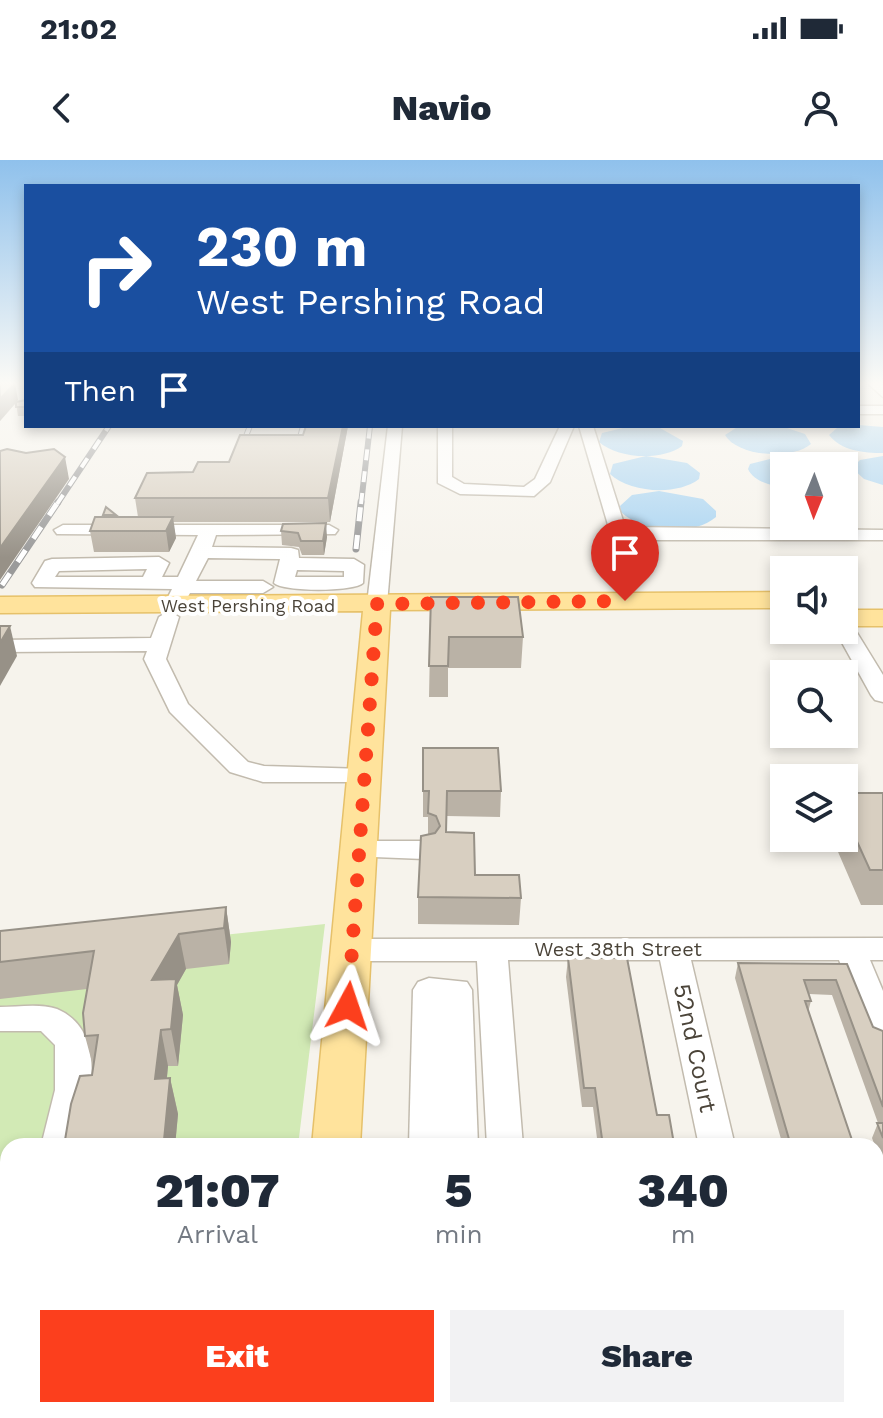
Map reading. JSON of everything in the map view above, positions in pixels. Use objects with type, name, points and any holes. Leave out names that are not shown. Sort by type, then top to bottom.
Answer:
[{"type":"main road","name":"West Pershing Road","points":[[0,618],[178,598]]},
{"type":"main road","name":"West Pershing Road","points":[[0,605],[178,598],[377,610],[770,618]]},
{"type":"main road","name":"West Pershing Road","points":[[377,610],[770,600]]},
{"type":"main road","points":[[858,600],[883,600]]},
{"type":"main road","points":[[337,1138],[377,610]]},
{"type":"main road","points":[[858,618],[883,618]]},
{"type":"street","points":[[377,610],[394,440]]},
{"type":"street","points":[[445,440],[444,479],[460,489],[528,492],[542,482],[561,440]]},
{"type":"street","points":[[590,440],[617,531],[637,535],[883,535]]},
{"type":"street","points":[[63,530],[329,530]]},
{"type":"street","points":[[209,530],[155,659],[178,707],[239,767],[263,774],[365,777]]},
{"type":"street","points":[[201,552],[291,554],[289,564]]},
{"type":"street","points":[[150,583],[159,563],[52,565],[42,583],[150,583],[178,598],[263,587]]},
{"type":"street","points":[[0,646],[160,644]]},
{"type":"street","points":[[855,644],[879,683]]},
{"type":"street","points":[[359,850],[424,850]]},
{"type":"street","points":[[492,949],[504,1138]]},
{"type":"street","name":"52nd Court","points":[[673,949],[715,1138]]},
{"type":"street","points":[[850,949],[883,1031]]},
{"type":"street","name":"West 38th Street","points":[[352,950],[883,949]]},
{"type":"street","points":[[427,1138],[429,990],[456,990],[460,1138]]},
{"type":"street","points":[[0,1019],[48,1019],[68,1036],[74,1057],[73,1091],[61,1138]]},
{"type":"green space","points":[[325,924],[299,1138],[0,1138],[0,959]]},
{"type":"water","points":[[730,440],[808,440],[811,444],[791,452],[770,454],[741,448]]},
{"type":"water","points":[[834,440],[883,440],[883,453],[861,452],[846,448]]},
{"type":"water","points":[[683,441],[682,446],[673,451],[652,456],[628,455],[599,442]]},
{"type":"water","points":[[646,456],[687,463],[700,473],[699,479],[679,488],[654,490],[629,485],[610,474],[613,464]]},
{"type":"water","points":[[883,456],[883,485],[864,479],[858,474],[860,460]]},
{"type":"water","points":[[770,459],[770,484],[751,473],[748,469],[750,464]]},
{"type":"water","points":[[659,491],[703,499],[716,511],[716,517],[694,528],[668,530],[641,524],[621,512],[620,506],[632,495]]},
{"type":"building","points":[[238,440],[340,440],[328,498],[135,498],[147,473],[193,472],[198,462],[229,462]]},
{"type":"building","points":[[7,449],[26,453],[54,449],[65,457],[0,548],[0,451]]},
{"type":"building","points":[[106,507],[116,515],[103,515]]},
{"type":"building","points":[[95,517],[173,517],[166,531],[90,531]]},
{"type":"building","points":[[326,523],[323,541],[301,541],[298,533],[281,531],[283,524]]},
{"type":"building","points":[[431,597],[518,597],[523,637],[449,637],[448,666],[429,666]]},
{"type":"building","points":[[0,626],[10,626],[0,643]]},
{"type":"building","points":[[423,748],[498,748],[501,791],[447,791],[446,832],[474,833],[475,875],[519,875],[521,898],[418,897],[421,836],[435,833],[440,826],[436,816],[428,813],[429,791],[423,791]]},
{"type":"building","points":[[858,793],[883,793],[883,870],[870,870],[858,844]]},
{"type":"building","points":[[226,907],[224,928],[179,934],[152,980],[176,979],[171,1029],[161,1030],[155,1079],[170,1078],[164,1138],[65,1138],[80,1076],[92,1075],[98,1035],[85,1036],[83,1013],[94,951],[0,962],[0,931]]},
{"type":"building","points":[[568,958],[627,958],[657,1115],[669,1115],[673,1138],[602,1138],[595,1088],[584,1088]]},
{"type":"building","points":[[738,963],[847,964],[873,1027],[883,1031],[883,1107],[836,980],[804,980],[811,1001],[805,1001],[851,1138],[789,1138]]},
{"type":"building","points":[[877,1123],[883,1123],[883,1138]]},
{"type":"railway","points":[[57,504],[100,440]]},
{"type":"railway","points":[[238,456],[245,440]]},
{"type":"railway","points":[[295,457],[299,440]]},
{"type":"railway","points":[[361,504],[368,440]]},
{"type":"railway","points":[[2,585],[58,502]]},
{"type":"railway","points":[[356,549],[361,502]]},
{"type":"route","points":[[348,1006],[377,604],[625,601]]}]
